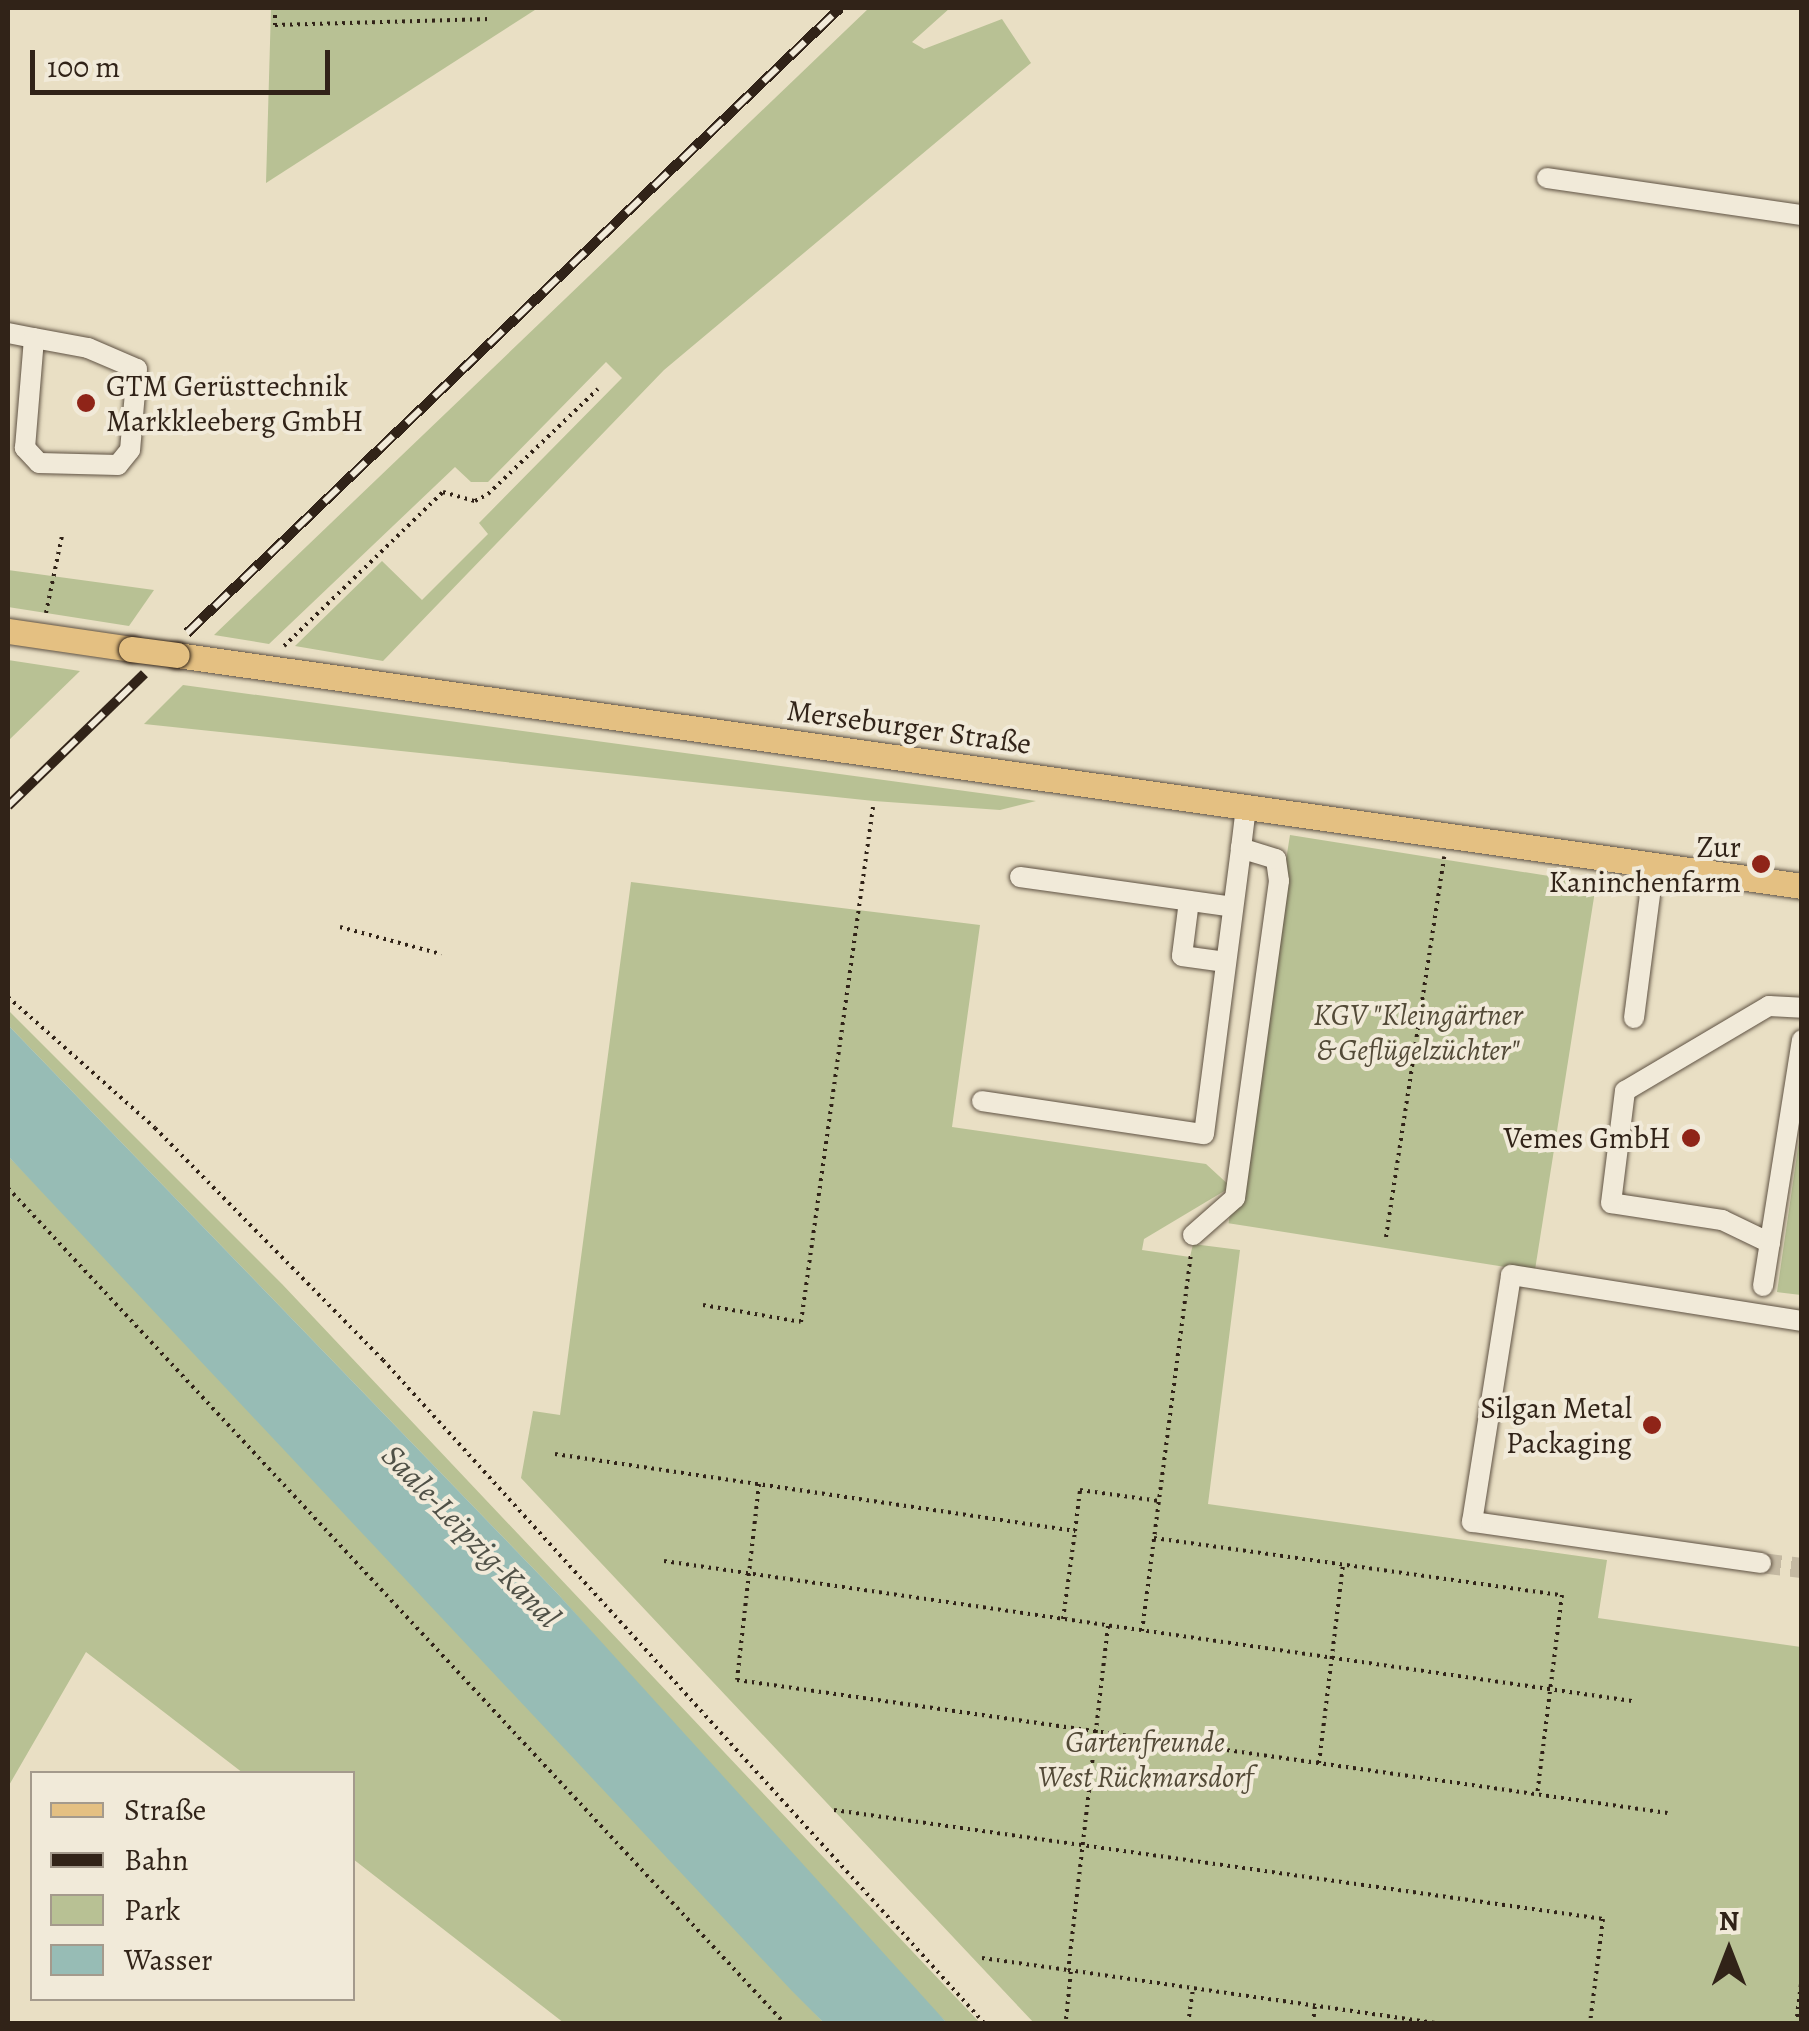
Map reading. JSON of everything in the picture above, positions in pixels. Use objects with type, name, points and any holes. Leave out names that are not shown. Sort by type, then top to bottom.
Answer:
[{"type":"main road","name":"Merseburger Straße","points":[[8,631],[1802,886]]},
{"type":"street","points":[[1547,178],[1802,214]]},
{"type":"street","points":[[8,333],[34,338],[138,369],[130,450],[118,465],[39,463],[25,448],[34,338]]},
{"type":"street","points":[[982,1101],[1204,1134],[1246,808]]},
{"type":"street","points":[[1193,1235],[1235,1198],[1279,881],[1276,860],[1241,848]]},
{"type":"street","points":[[1634,1018],[1654,865]]},
{"type":"street","points":[[1020,878],[1233,907]]},
{"type":"street","points":[[1188,901],[1182,956],[1226,962]]},
{"type":"street","points":[[1770,1243],[1722,1220],[1611,1203],[1625,1091],[1769,1006],[1802,1008]]},
{"type":"street","points":[[1763,1286],[1802,1040]]},
{"type":"street","points":[[1761,1563],[1472,1522],[1509,1285],[1511,1275],[1802,1320]]},
{"type":"path","points":[[275,8],[274,25],[490,19]]},
{"type":"path","points":[[277,670],[301,622],[443,492],[488,494],[598,389]]},
{"type":"path","points":[[44,618],[62,536]]},
{"type":"path","points":[[703,1305],[801,1322],[872,807]]},
{"type":"path","points":[[1386,1236],[1447,836]]},
{"type":"path","points":[[340,927],[441,954]]},
{"type":"path","points":[[8,997],[154,1128],[383,1360],[986,2024]]},
{"type":"path","points":[[8,1188],[785,2024]]},
{"type":"path","points":[[1142,1631],[1193,1235]]},
{"type":"path","points":[[555,1454],[1075,1531]]},
{"type":"path","points":[[759,1484],[737,1680],[1668,1813]]},
{"type":"path","points":[[1063,1619],[1080,1490],[1159,1501]]},
{"type":"path","points":[[1154,1538],[1562,1596],[1537,1794]]},
{"type":"path","points":[[664,1562],[1632,1701]]},
{"type":"path","points":[[1319,1763],[1343,1564]]},
{"type":"path","points":[[1066,2019],[1108,1626]]},
{"type":"path","points":[[834,1810],[1603,1919],[1590,2024]]},
{"type":"path","points":[[982,1958],[1439,2023]]},
{"type":"path","points":[[1796,2024],[1802,1976]]},
{"type":"path","points":[[1188,2024],[1193,1988]]},
{"type":"path","points":[[1313,2024],[1316,2006]]},
{"type":"green space","points":[[271,8],[538,8],[266,183]]},
{"type":"green space","points":[[869,8],[950,8],[912,42],[924,49],[1002,19],[1031,63],[664,370],[383,661],[295,646],[382,561],[422,600],[488,534],[479,523],[622,378],[606,362],[488,482],[471,482],[455,467],[269,644],[214,635]]},
{"type":"green space","points":[[8,570],[154,590],[129,626],[8,607]]},
{"type":"green space","points":[[8,660],[80,671],[8,741]]},
{"type":"green space","points":[[183,685],[1036,801],[1000,810],[874,801],[144,724]]},
{"type":"green space","name":"KGV \"Kleingärtner & Geflügelzüchter\"","points":[[1290,835],[1596,883],[1535,1272],[1229,1223]]},
{"type":"green space","name":"Gartenfreunde West Rückmarsdorf","points":[[631,882],[980,925],[952,1127],[1206,1164],[1231,1187],[1144,1239],[1142,1250],[1190,1257],[1193,1244],[1240,1250],[1208,1504],[1607,1560],[1598,1618],[1801,1647],[1801,2023],[1034,2023],[521,1478],[533,1411],[560,1415]]},
{"type":"green space","points":[[8,1010],[282,1284],[980,2023],[947,2023],[858,1933],[557,1593],[8,1025]]},
{"type":"green space","points":[[1801,1127],[1801,1295],[1777,1292]]},
{"type":"green space","points":[[8,1156],[203,1356],[824,2023],[564,2023],[355,1861],[355,1771],[240,1771],[86,1652],[8,1787]]},
{"type":"water","name":"Saale-Leipzig-Kanal","points":[[8,1025],[557,1593],[947,2023],[824,2023],[792,1991],[8,1156]]},
{"type":"tunnel","points":[[1761,1563],[1802,1568]]},
{"type":"railway","points":[[187,633],[840,8]]},
{"type":"railway","points":[[8,806],[144,674]]},
{"type":"place","name":"GTM Gerüsttechnik Markkleeberg GmbH","points":[[86,403]]},
{"type":"place","name":"Zur Kaninchenfarm","points":[[1761,864]]},
{"type":"place","name":"Vemes GmbH","points":[[1691,1138]]},
{"type":"place","name":"Silgan Metal Packaging","points":[[1652,1425]]}]
